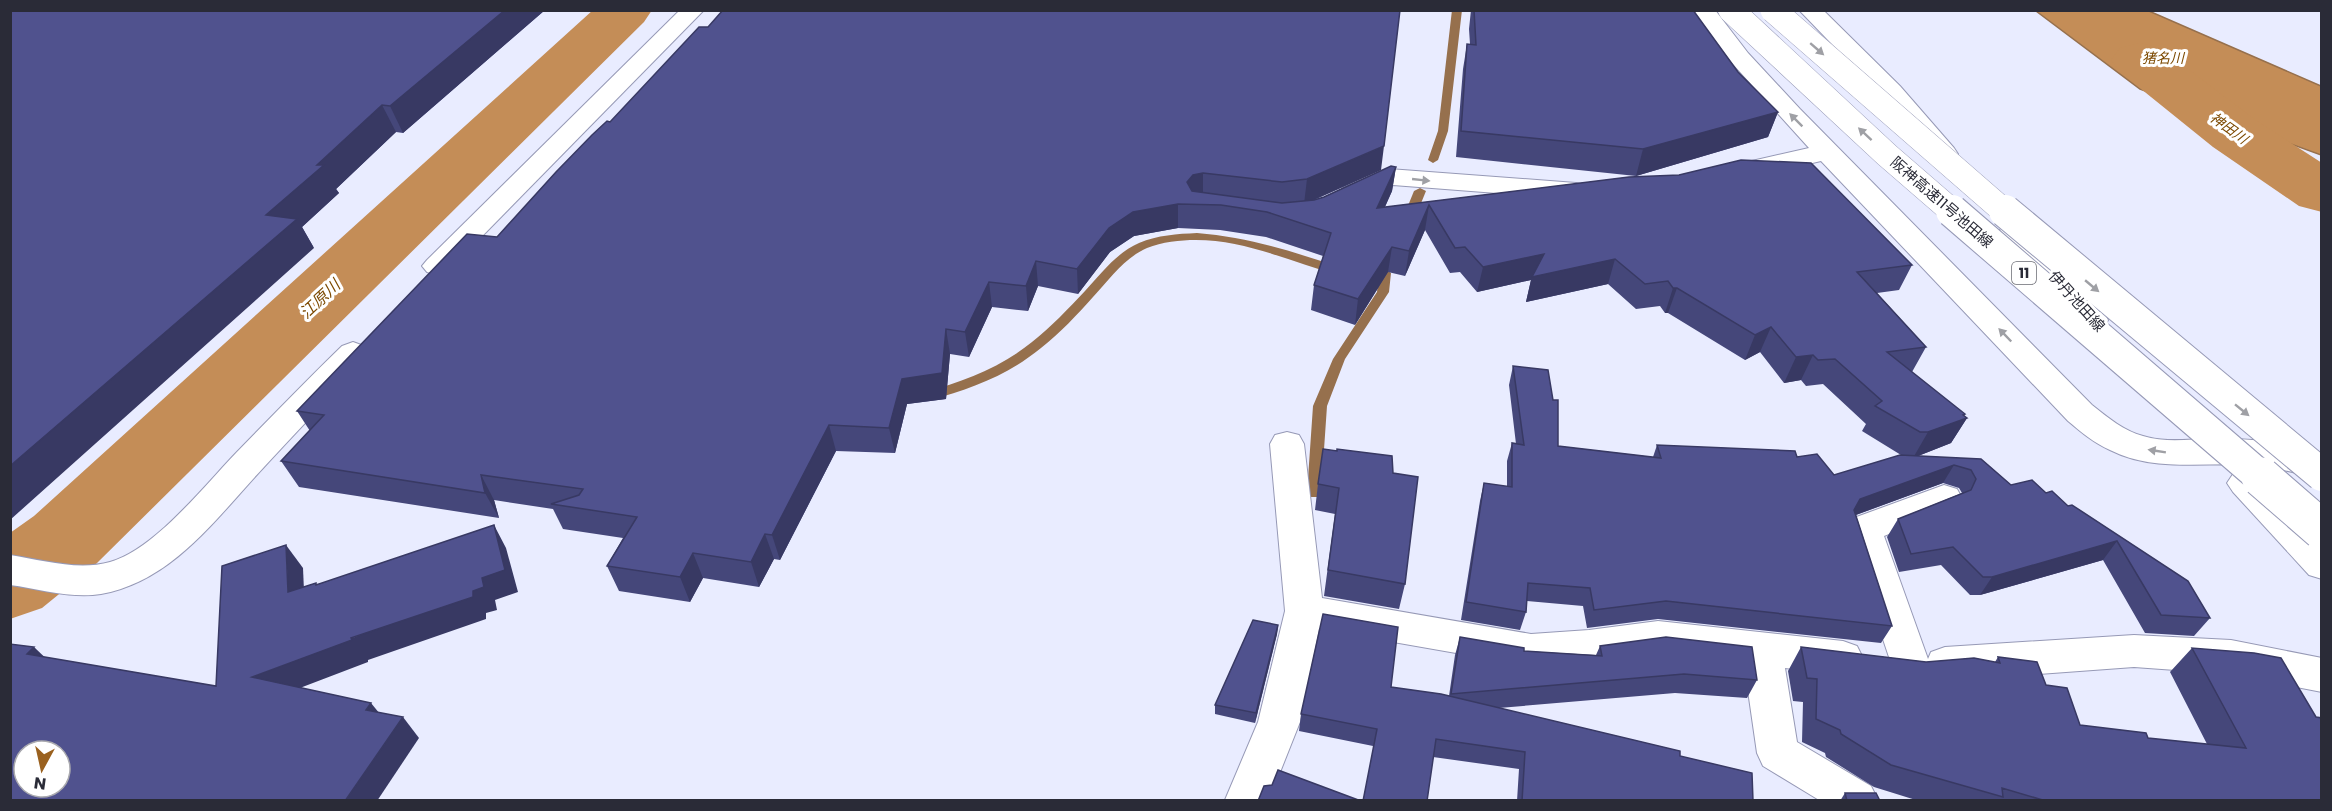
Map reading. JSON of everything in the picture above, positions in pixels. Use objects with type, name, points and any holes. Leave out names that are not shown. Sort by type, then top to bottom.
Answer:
[{"type":"main road","points":[[415,289],[693,10]]},
{"type":"main road","points":[[1703,10],[1740,58],[1791,114],[2050,382],[2108,435],[2137,447],[2167,452],[2215,451],[2284,456],[2322,467]]},
{"type":"main road","name":"阪神高速11号池田線","points":[[1731,10],[1887,155],[2322,530]]},
{"type":"main road","name":"11","points":[[1773,10],[1930,149],[2095,289],[2322,474]]},
{"type":"main road","name":"伊丹池田線","points":[[1810,10],[1910,111],[1956,167],[2215,451],[2322,564]]},
{"type":"main road","points":[[1715,178],[1828,151]]},
{"type":"main road","points":[[1328,206],[1389,177],[1487,186],[1600,192]]},
{"type":"main road","points":[[10,570],[71,579],[102,579],[124,573],[152,558],[188,527],[375,330]]},
{"type":"main road","points":[[1247,801],[1279,722],[1304,611],[1287,444]]},
{"type":"main road","points":[[1910,666],[1864,529],[1944,498]]},
{"type":"main road","points":[[1304,611],[1531,650],[1589,646],[1658,637],[1910,666],[2134,651],[2231,657],[2322,675]]},
{"type":"main road","points":[[1762,648],[1778,753],[1856,801]]},
{"type":"water","name":"猪名川","points":[[2036,11],[2149,11],[2321,86],[2321,155],[2140,89]]},
{"type":"building","points":[[10,10],[505,10],[390,106],[382,105],[317,165],[324,165],[266,215],[297,219],[10,466]]},
{"type":"building","points":[[723,10],[1400,10],[1384,146],[1307,179],[1282,182],[1203,173],[1193,175],[1187,182],[1192,191],[1282,203],[1314,200],[1391,166],[1396,167],[1377,208],[1629,177],[1679,175],[1741,160],[1811,163],[1912,265],[1857,272],[1926,347],[1887,352],[1965,414],[1963,415],[1967,418],[1928,432],[1920,432],[1875,406],[1882,401],[1835,359],[1818,360],[1813,355],[1796,357],[1771,327],[1755,335],[1677,288],[1673,288],[1668,281],[1645,284],[1615,259],[1532,277],[1544,254],[1483,267],[1465,247],[1455,248],[1429,205],[1409,251],[1392,247],[1358,299],[1314,285],[1331,233],[1267,212],[1221,205],[1178,204],[1133,212],[1109,228],[1077,269],[1036,261],[1026,286],[989,282],[965,332],[946,329],[942,373],[902,379],[889,428],[829,425],[772,535],[765,534],[751,562],[693,553],[680,577],[607,566],[637,517],[551,504],[579,495],[583,489],[481,475],[485,493],[281,461],[324,415],[297,411],[467,234],[497,237],[556,172],[607,121],[610,122],[699,27],[708,27]]},
{"type":"building","points":[[1474,10],[1693,10],[1738,72],[1778,112],[1643,149],[1461,131],[1467,44],[1476,45]]},
{"type":"building","points":[[1513,366],[1548,370],[1553,400],[1558,400],[1558,446],[1661,458],[1657,445],[1795,451],[1797,457],[1817,454],[1834,475],[1900,455],[1981,459],[2011,485],[2032,480],[2046,493],[2052,491],[2068,506],[2072,505],[2188,581],[2210,618],[2161,615],[2117,541],[1992,577],[1983,577],[1953,547],[1911,554],[1898,519],[1971,490],[1976,479],[1971,470],[1954,465],[1860,499],[1854,510],[1892,626],[1666,601],[1594,610],[1590,588],[1528,583],[1526,612],[1466,602],[1484,483],[1512,487],[1512,443],[1524,445]]},
{"type":"building","points":[[1323,449],[1392,456],[1393,473],[1418,477],[1405,584],[1328,570],[1339,488],[1318,484]]},
{"type":"building","points":[[494,525],[505,570],[482,578],[484,587],[473,591],[473,597],[351,638],[352,640],[252,677],[371,703],[366,710],[403,717],[345,801],[10,801],[10,644],[34,647],[27,654],[216,686],[222,566],[286,545],[288,592],[316,583],[316,585]]},
{"type":"building","points":[[1323,614],[1398,627],[1391,687],[1441,694],[1680,751],[1680,756],[1752,773],[1753,801],[1522,801],[1525,752],[1436,739],[1427,801],[1363,801],[1377,729],[1301,714]]},
{"type":"building","points":[[1253,620],[1278,625],[1256,713],[1215,705]]},
{"type":"building","points":[[1460,637],[1524,648],[1524,651],[1602,656],[1600,646],[1666,637],[1752,647],[1757,680],[1684,674],[1451,694]]},
{"type":"building","points":[[1801,647],[1926,662],[1974,658],[2000,663],[1998,657],[2037,662],[2046,685],[2067,688],[2080,725],[2146,733],[2148,738],[2246,748],[2192,648],[2254,653],[2281,658],[2316,717],[2322,718],[2322,801],[2046,801],[2002,788],[2003,797],[1891,765],[1841,734],[1840,730],[1816,719],[1817,679],[1807,678]]},
{"type":"building","points":[[1278,770],[1361,801],[1258,801],[1264,786],[1272,785]]},
{"type":"building","points":[[1845,793],[1876,793],[1880,801],[1847,801]]},
{"type":"waterway","name":"江原川","points":[[10,583],[65,540],[625,10]]},
{"type":"waterway","points":[[1433,160],[1443,131],[1457,10]]},
{"type":"waterway","name":"神田川","points":[[2140,60],[2235,134],[2322,192]]},
{"type":"waterway","points":[[1409,218],[1420,191]]},
{"type":"waterway","points":[[930,395],[961,387],[988,376],[1036,346],[1078,307],[1119,261],[1142,246],[1169,238],[1197,236],[1227,239],[1285,253],[1338,271]]},
{"type":"waterway","points":[[1314,493],[1320,406],[1339,359],[1383,292],[1385,273]]}]
